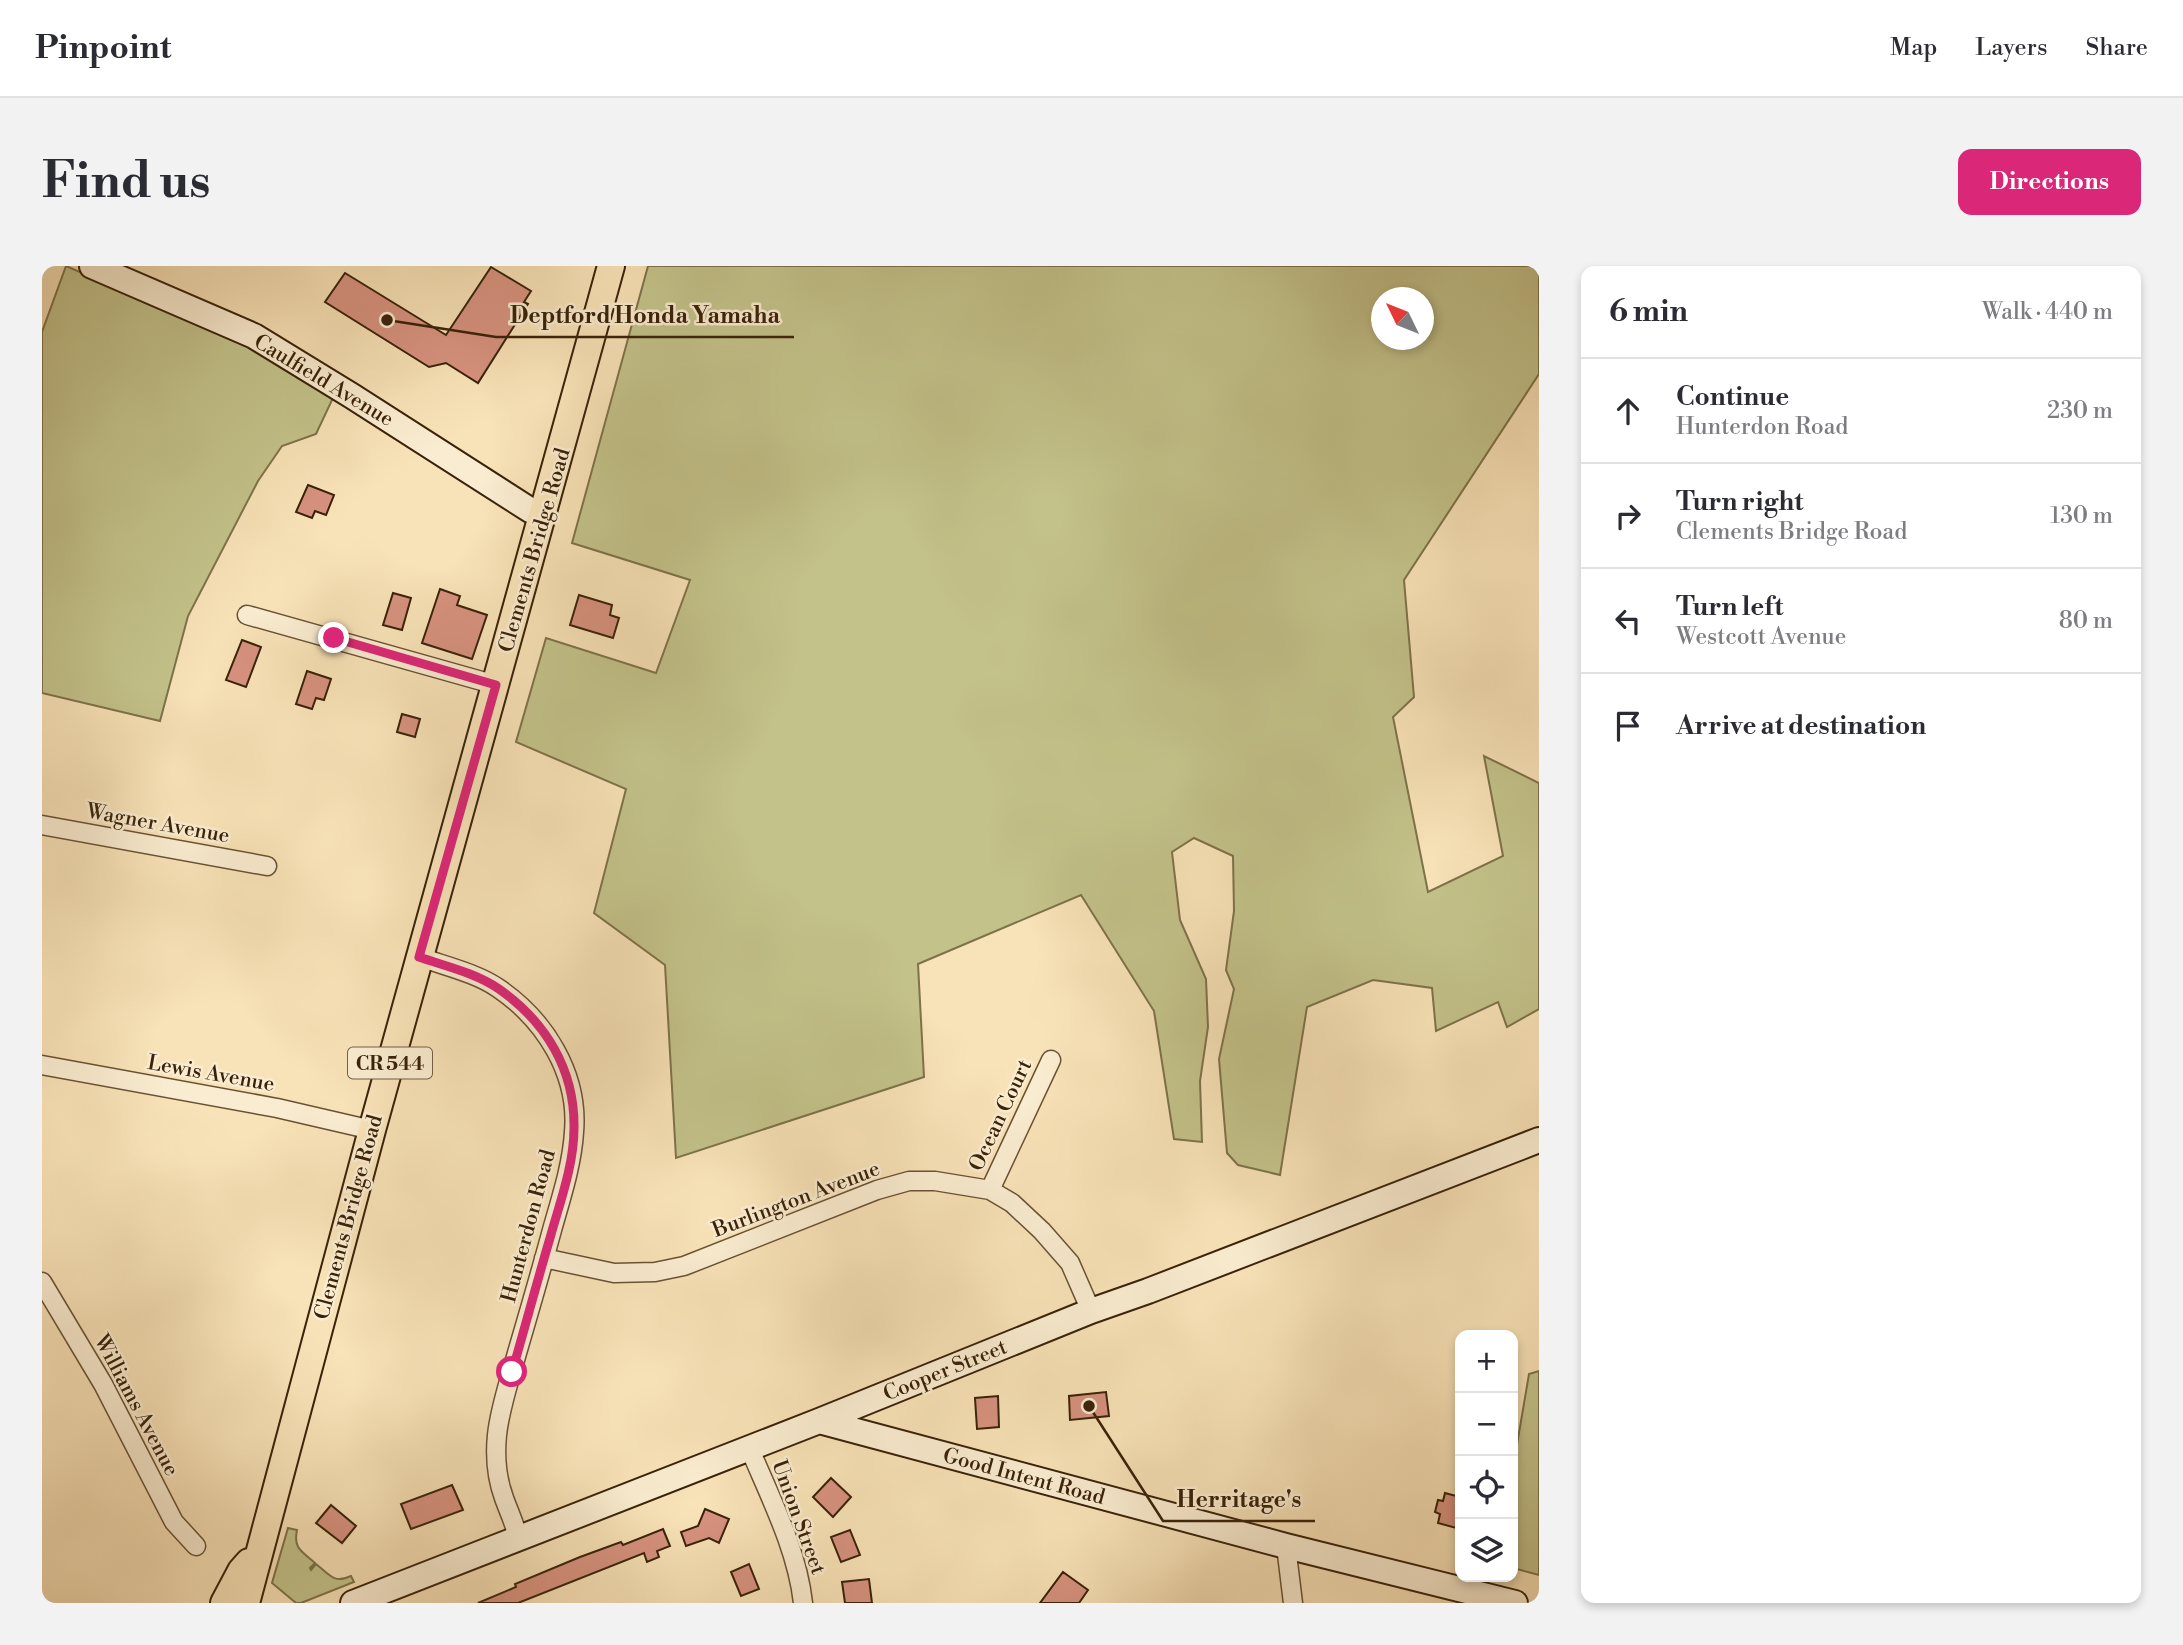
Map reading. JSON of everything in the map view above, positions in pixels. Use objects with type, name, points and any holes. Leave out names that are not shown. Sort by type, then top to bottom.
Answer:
[{"type":"main road","name":"Caulfield Avenue","points":[[92,266],[254,336],[544,515]]},
{"type":"main road","name":"Clements Bridge Road","points":[[246,1603],[419,957],[544,515],[611,266]]},
{"type":"main road","name":"Cooper Street","points":[[352,1603],[819,1421],[1091,1311],[1539,1140]]},
{"type":"main road","name":"Good Intent Road","points":[[819,1421],[1286,1546],[1515,1603]]},
{"type":"main road","points":[[224,1603],[241,1571],[258,1554]]},
{"type":"street","points":[[247,615],[496,685]]},
{"type":"street","name":"Wagner Avenue","points":[[42,825],[267,866]]},
{"type":"street","name":"Hunterdon Road","points":[[419,957],[497,987],[520,1005],[540,1025],[556,1050],[569,1081],[573,1103],[574,1131],[567,1178],[512,1372],[497,1436],[500,1483],[518,1538]]},
{"type":"street","name":"Ocean Court","points":[[990,1190],[1051,1060]]},
{"type":"street","name":"Lewis Avenue","points":[[42,1065],[277,1108],[372,1130]]},
{"type":"street","name":"Burlington Avenue","points":[[544,1258],[600,1271],[654,1272],[702,1260],[877,1190],[909,1181],[935,1181],[990,1190],[1012,1203],[1042,1231],[1070,1264],[1091,1311]]},
{"type":"street","name":"Williams Avenue","points":[[42,1282],[103,1384],[174,1522],[196,1546]]},
{"type":"street","name":"Union Street","points":[[749,1447],[786,1536],[800,1580],[803,1603]]},
{"type":"street","points":[[1286,1546],[1293,1603]]},
{"type":"shaded area","points":[[66,266],[247,344],[333,398],[316,434],[282,446],[258,481],[188,616],[160,721],[42,693],[42,332]]},
{"type":"shaded area","points":[[648,266],[1539,266],[1539,374],[1404,580],[1414,697],[1393,717],[1428,892],[1503,856],[1484,756],[1539,783],[1539,1009],[1507,1027],[1498,1002],[1436,1031],[1432,988],[1373,980],[1307,1007],[1280,1175],[1238,1165],[1227,1153],[1219,1059],[1234,989],[1226,970],[1234,911],[1233,856],[1194,838],[1172,852],[1180,920],[1206,979],[1208,1027],[1200,1081],[1202,1142],[1174,1139],[1154,1011],[1081,895],[918,964],[924,1077],[676,1158],[665,965],[594,913],[626,789],[516,742],[546,638],[656,673],[690,580],[572,543]]},
{"type":"shaded area","points":[[1539,1371],[1539,1575],[1518,1569],[1518,1439],[1529,1374]]},
{"type":"shaded area","points":[[288,1528],[297,1530],[298,1546],[315,1563],[311,1570],[316,1564],[336,1579],[351,1576],[354,1582],[296,1603],[272,1583]]},
{"type":"building","points":[[491,267],[531,291],[524,302],[528,304],[478,383],[446,363],[429,367],[325,302],[345,273],[446,335]]},
{"type":"building","points":[[308,485],[334,495],[326,515],[315,511],[312,518],[296,512]]},
{"type":"building","points":[[440,589],[460,596],[457,605],[487,615],[472,659],[422,643]]},
{"type":"building","points":[[393,593],[411,598],[402,630],[383,625]]},
{"type":"building","points":[[579,595],[612,605],[610,615],[619,618],[613,638],[570,625]]},
{"type":"building","points":[[242,640],[261,647],[246,687],[226,680]]},
{"type":"building","points":[[307,671],[331,679],[324,700],[316,698],[312,709],[296,704]]},
{"type":"building","points":[[402,714],[420,719],[415,737],[397,732]]},
{"type":"building","points":[[1106,1392],[1109,1416],[1070,1420],[1069,1396]]},
{"type":"building","points":[[998,1396],[999,1427],[977,1429],[975,1398]]},
{"type":"building","points":[[831,1478],[851,1497],[833,1517],[813,1497]]},
{"type":"building","points":[[452,1485],[463,1510],[411,1529],[401,1504]]},
{"type":"building","points":[[1445,1493],[1455,1496],[1455,1528],[1438,1523],[1440,1514],[1435,1512],[1438,1500],[1443,1501]]},
{"type":"building","points":[[331,1505],[356,1526],[342,1543],[316,1523]]},
{"type":"building","points":[[705,1509],[729,1519],[719,1543],[709,1538],[686,1546],[681,1532],[698,1526]]},
{"type":"building","points":[[663,1529],[670,1546],[657,1551],[659,1557],[647,1562],[644,1553],[518,1603],[478,1603],[516,1587],[515,1584],[580,1557],[621,1542],[623,1545]]},
{"type":"building","points":[[850,1530],[860,1555],[841,1562],[831,1537]]},
{"type":"building","points":[[749,1564],[759,1589],[741,1596],[731,1572]]},
{"type":"building","points":[[1063,1572],[1088,1590],[1079,1603],[1040,1603]]},
{"type":"building","points":[[869,1579],[872,1603],[845,1603],[842,1582]]},
{"type":"place","name":"Deptford Honda Yamaha","points":[[387,320]]},
{"type":"place","name":"Herritage's","points":[[1089,1406]]},
{"type":"route","points":[[334,638],[496,685],[419,957],[497,987],[520,1005],[540,1025],[556,1050],[569,1081],[574,1131],[567,1178],[512,1372]]}]
